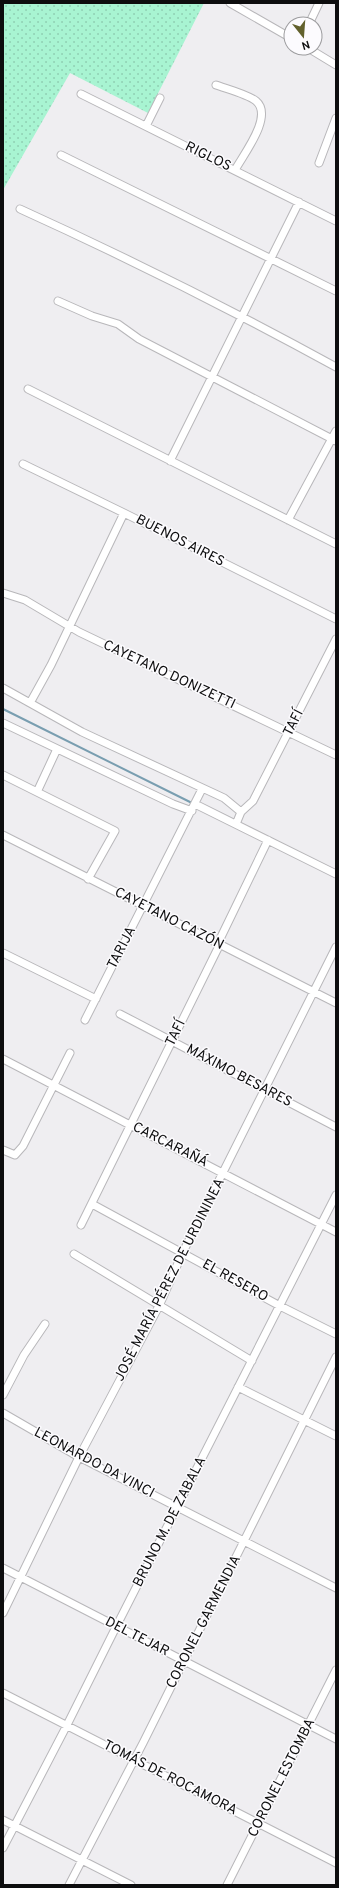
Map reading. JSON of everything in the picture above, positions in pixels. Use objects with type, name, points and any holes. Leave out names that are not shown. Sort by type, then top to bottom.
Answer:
[{"type":"street","points":[[230,3],[283,33]]},
{"type":"street","points":[[313,16],[319,3]]},
{"type":"street","points":[[321,56],[336,65]]},
{"type":"street","points":[[216,85],[258,102],[262,110],[263,116],[260,127],[235,170]]},
{"type":"street","name":"RIGLOS","points":[[80,94],[235,170],[336,222]]},
{"type":"street","points":[[146,126],[160,98]]},
{"type":"street","points":[[319,163],[336,118]]},
{"type":"street","points":[[61,155],[336,291]]},
{"type":"street","points":[[170,461],[299,202]]},
{"type":"street","points":[[20,209],[112,250],[242,315],[336,367]]},
{"type":"street","points":[[58,301],[92,316],[118,324],[139,339],[334,440]]},
{"type":"street","points":[[28,389],[336,544]]},
{"type":"street","points":[[288,520],[334,440],[336,431]]},
{"type":"street","name":"BUENOS AIRES","points":[[23,464],[336,619]]},
{"type":"street","points":[[30,703],[51,665],[124,513]]},
{"type":"street","name":"CAYETANO DONIZETTI","points":[[3,593],[25,600],[69,627],[336,755]]},
{"type":"street","name":"TAFÍ","points":[[236,824],[241,812],[253,801],[336,638]]},
{"type":"street","points":[[3,688],[82,732],[224,798],[241,812]]},
{"type":"street","points":[[3,723],[173,804],[193,808],[236,824],[336,874]]},
{"type":"street","points":[[37,792],[57,749]]},
{"type":"street","points":[[3,775],[115,831],[88,879]]},
{"type":"street","name":"TARIJA","points":[[85,1020],[202,789]]},
{"type":"street","name":"CAYETANO CAZÓN","points":[[3,835],[336,1003]]},
{"type":"street","name":"TAFÍ","points":[[81,1225],[172,1041],[268,840]]},
{"type":"street","name":"JOSÉ MARÍA PÉREZ DE URDININEA","points":[[3,1613],[22,1577],[79,1457],[159,1306],[184,1252],[266,1091],[336,947]]},
{"type":"street","points":[[3,953],[96,999]]},
{"type":"street","name":"MÁXIMO BESARES","points":[[120,1014],[336,1127]]},
{"type":"street","points":[[3,1150],[15,1154],[19,1152],[70,1053]]},
{"type":"street","name":"CARCARAÑÁ","points":[[3,1059],[336,1232]]},
{"type":"street","name":"BRUNO M. DE ZABALA","points":[[3,1848],[336,1196]]},
{"type":"street","name":"EL RESERO","points":[[92,1204],[184,1252],[280,1306],[336,1334]]},
{"type":"street","points":[[74,1254],[252,1361]]},
{"type":"street","points":[[3,1395],[24,1354],[45,1324]]},
{"type":"street","name":"CORONEL GARMENDIA","points":[[69,1885],[245,1541],[336,1357]]},
{"type":"street","points":[[238,1386],[336,1436]]},
{"type":"street","name":"LEONARDO DA VINCI","points":[[3,1413],[79,1457],[178,1506],[336,1588]]},
{"type":"street","name":"DEL TEJAR","points":[[3,1568],[336,1739]]},
{"type":"street","name":"CORONEL ESTOMBA","points":[[227,1885],[336,1670]]},
{"type":"street","name":"TOMÁS DE ROCAMORA","points":[[3,1693],[336,1863]]},
{"type":"street","points":[[3,1820],[81,1861],[131,1885]]},
{"type":"green space","points":[[3,3],[204,3],[148,113],[70,73],[3,190]]},
{"type":"waterway","points":[[3,709],[194,804]]}]
